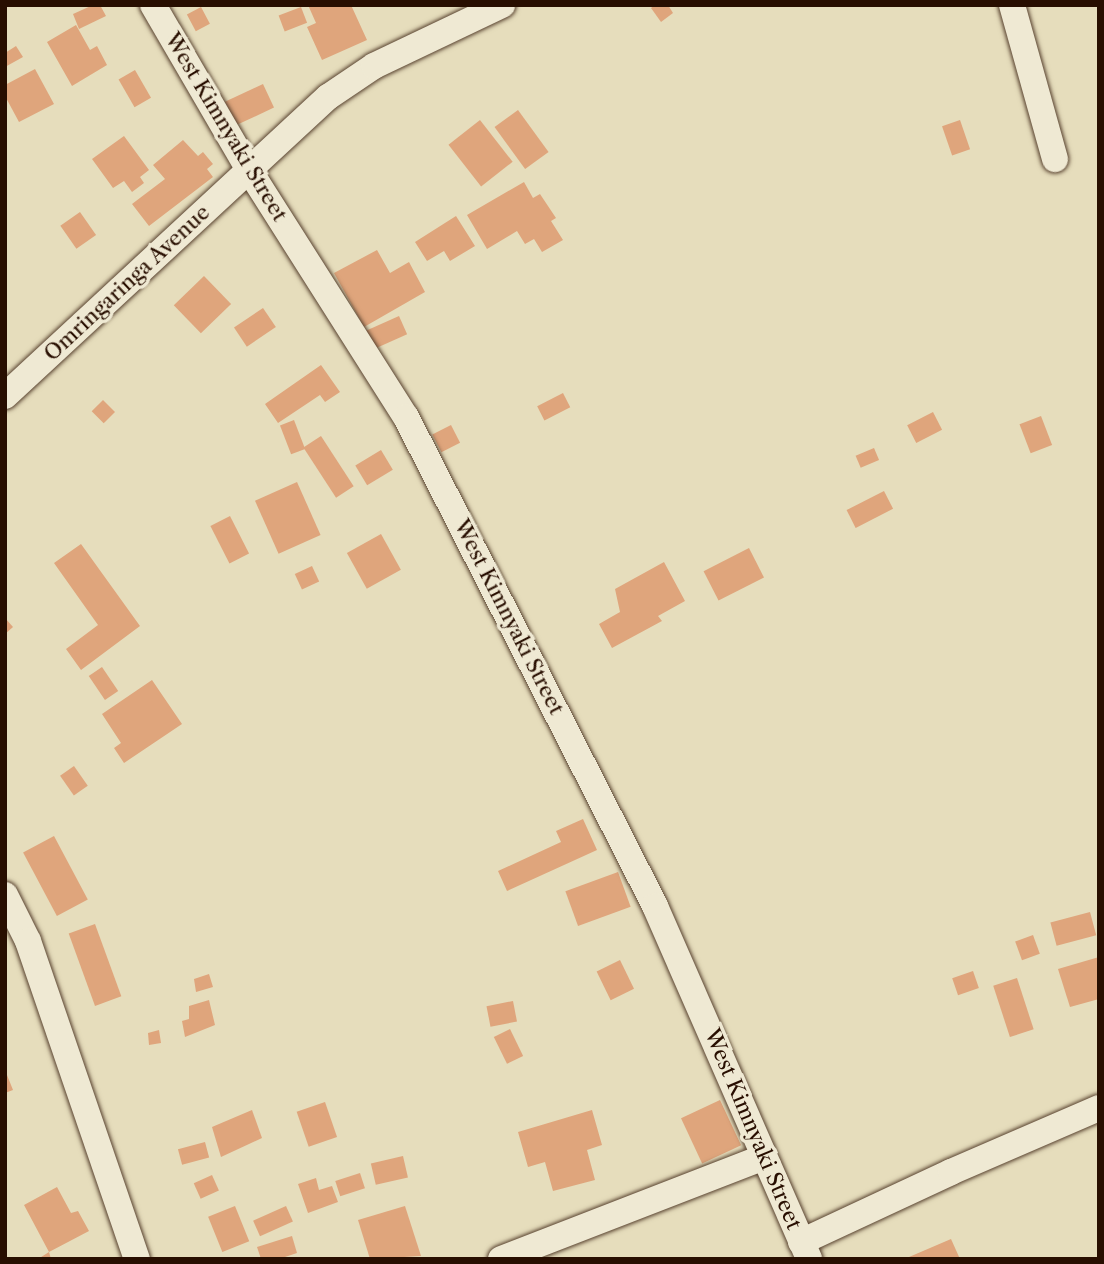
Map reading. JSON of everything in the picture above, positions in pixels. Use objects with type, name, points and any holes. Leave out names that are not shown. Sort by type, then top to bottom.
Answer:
[{"type":"street","name":"West Kimnyaki Street","points":[[153,5],[249,170],[406,417],[655,906],[805,1251]]},
{"type":"street","name":"Omringaringa Avenue","points":[[5,396],[328,97],[374,66],[502,5]]},
{"type":"street","points":[[1012,5],[1055,159]]},
{"type":"street","points":[[5,895],[28,941],[137,1259]]},
{"type":"street","points":[[805,1251],[951,1172],[1099,1108]]},
{"type":"street","points":[[501,1259],[764,1157]]},
{"type":"building","points":[[93,5],[100,5],[106,16],[79,29],[73,14]]},
{"type":"building","points":[[308,5],[351,5],[367,40],[322,60],[307,27],[316,23]]},
{"type":"building","points":[[655,5],[668,5],[673,13],[661,22],[651,8]]},
{"type":"building","points":[[201,7],[210,24],[196,31],[187,15]]},
{"type":"building","points":[[301,7],[307,23],[285,31],[279,16]]},
{"type":"building","points":[[76,25],[90,50],[97,46],[107,65],[72,86],[47,42]]},
{"type":"building","points":[[16,46],[23,57],[5,67],[5,53]]},
{"type":"building","points":[[35,69],[54,104],[19,122],[5,96],[5,85]]},
{"type":"building","points":[[135,70],[151,98],[135,107],[119,80]]},
{"type":"building","points":[[263,84],[274,108],[236,125],[225,102]]},
{"type":"building","points":[[518,110],[549,152],[525,169],[495,127]]},
{"type":"building","points":[[480,120],[513,162],[481,186],[448,145]]},
{"type":"building","points":[[960,120],[970,149],[952,155],[942,126]]},
{"type":"building","points":[[124,136],[149,170],[140,177],[144,183],[132,192],[124,181],[113,188],[92,159]]},
{"type":"building","points":[[183,140],[198,156],[203,152],[213,164],[207,169],[213,177],[149,226],[132,204],[165,179],[153,165]]},
{"type":"building","points":[[524,182],[533,198],[540,194],[556,218],[551,221],[563,240],[542,252],[534,239],[525,244],[517,231],[487,249],[467,215]]},
{"type":"building","points":[[80,212],[96,235],[76,249],[60,226]]},
{"type":"building","points":[[456,216],[475,246],[450,261],[444,251],[427,261],[415,242]]},
{"type":"building","points":[[377,250],[390,273],[409,262],[425,292],[364,327],[334,273]]},
{"type":"building","points":[[204,276],[231,304],[201,333],[174,305]]},
{"type":"building","points":[[263,308],[276,327],[247,347],[234,328]]},
{"type":"building","points":[[399,316],[407,334],[372,350],[364,331]]},
{"type":"building","points":[[321,365],[340,392],[325,402],[320,395],[278,423],[265,404]]},
{"type":"building","points":[[563,393],[570,407],[544,420],[537,406]]},
{"type":"building","points":[[103,400],[115,412],[104,423],[92,411]]},
{"type":"building","points":[[933,412],[942,430],[916,443],[907,425]]},
{"type":"building","points":[[1041,416],[1052,445],[1031,453],[1020,424]]},
{"type":"building","points":[[294,420],[305,449],[291,454],[280,425]]},
{"type":"building","points":[[451,425],[460,443],[441,452],[432,435]]},
{"type":"building","points":[[321,436],[354,486],[336,498],[303,447]]},
{"type":"building","points":[[874,448],[879,460],[861,468],[856,456]]},
{"type":"building","points":[[381,450],[393,470],[367,485],[355,465]]},
{"type":"building","points":[[297,482],[321,535],[279,554],[255,501]]},
{"type":"building","points":[[884,491],[893,509],[856,528],[847,510]]},
{"type":"building","points":[[230,516],[249,553],[229,563],[210,526]]},
{"type":"building","points":[[381,534],[401,570],[367,589],[347,553]]},
{"type":"building","points":[[81,544],[140,626],[81,670],[66,649],[98,625],[54,563]]},
{"type":"building","points":[[749,548],[764,577],[719,601],[704,571]]},
{"type":"building","points":[[664,562],[685,601],[658,616],[662,621],[612,648],[599,624],[620,612],[615,589]]},
{"type":"building","points":[[312,566],[319,581],[302,589],[295,574]]},
{"type":"building","points":[[5,618],[13,627],[5,634]]},
{"type":"building","points":[[102,667],[118,691],[105,700],[89,676]]},
{"type":"building","points":[[152,680],[182,724],[124,763],[114,748],[121,743],[102,714]]},
{"type":"building","points":[[74,766],[88,786],[74,795],[60,776]]},
{"type":"building","points":[[583,819],[597,850],[507,891],[498,871],[561,842],[556,831]]},
{"type":"building","points":[[54,836],[88,900],[57,916],[23,852]]},
{"type":"building","points":[[618,872],[631,907],[578,926],[565,891]]},
{"type":"building","points":[[1090,912],[1096,935],[1057,946],[1050,923]]},
{"type":"building","points":[[95,924],[121,996],[95,1006],[69,934]]},
{"type":"building","points":[[1033,935],[1040,954],[1022,960],[1015,941]]},
{"type":"building","points":[[1099,957],[1099,999],[1070,1007],[1058,969]]},
{"type":"building","points":[[620,960],[634,989],[611,1000],[597,971]]},
{"type":"building","points":[[973,971],[979,988],[958,995],[952,978]]},
{"type":"building","points":[[209,974],[213,987],[196,992],[194,979]]},
{"type":"building","points":[[1017,978],[1034,1029],[1010,1037],[993,986]]},
{"type":"building","points":[[209,1000],[215,1025],[185,1037],[182,1021],[189,1019],[189,1006]]},
{"type":"building","points":[[513,1001],[517,1022],[491,1027],[486,1006]]},
{"type":"building","points":[[510,1029],[523,1056],[507,1064],[494,1037]]},
{"type":"building","points":[[159,1030],[161,1043],[149,1045],[148,1033]]},
{"type":"building","points":[[5,1070],[13,1090],[5,1093]]},
{"type":"building","points":[[720,1100],[741,1145],[702,1163],[681,1118]]},
{"type":"building","points":[[325,1102],[337,1137],[309,1147],[297,1112]]},
{"type":"building","points":[[252,1110],[262,1138],[221,1157],[212,1127]]},
{"type":"building","points":[[592,1110],[602,1145],[587,1150],[595,1180],[553,1191],[545,1162],[528,1167],[518,1132]]},
{"type":"building","points":[[205,1142],[209,1157],[182,1165],[178,1149]]},
{"type":"building","points":[[403,1156],[408,1177],[376,1185],[371,1163]]},
{"type":"building","points":[[360,1173],[365,1188],[340,1196],[335,1181]]},
{"type":"building","points":[[212,1175],[219,1191],[201,1199],[194,1183]]},
{"type":"building","points":[[316,1178],[319,1190],[332,1186],[338,1202],[308,1213],[298,1184]]},
{"type":"building","points":[[57,1187],[71,1213],[78,1211],[89,1231],[49,1252],[24,1205]]},
{"type":"building","points":[[235,1206],[249,1241],[222,1252],[208,1217]]},
{"type":"building","points":[[286,1206],[293,1222],[260,1236],[253,1221]]},
{"type":"building","points":[[405,1206],[421,1256],[370,1259],[358,1220]]},
{"type":"building","points":[[292,1236],[297,1253],[279,1259],[261,1259],[257,1247]]},
{"type":"building","points":[[951,1239],[960,1259],[909,1257]]},
{"type":"building","points":[[49,1252],[51,1259],[38,1259]]}]
